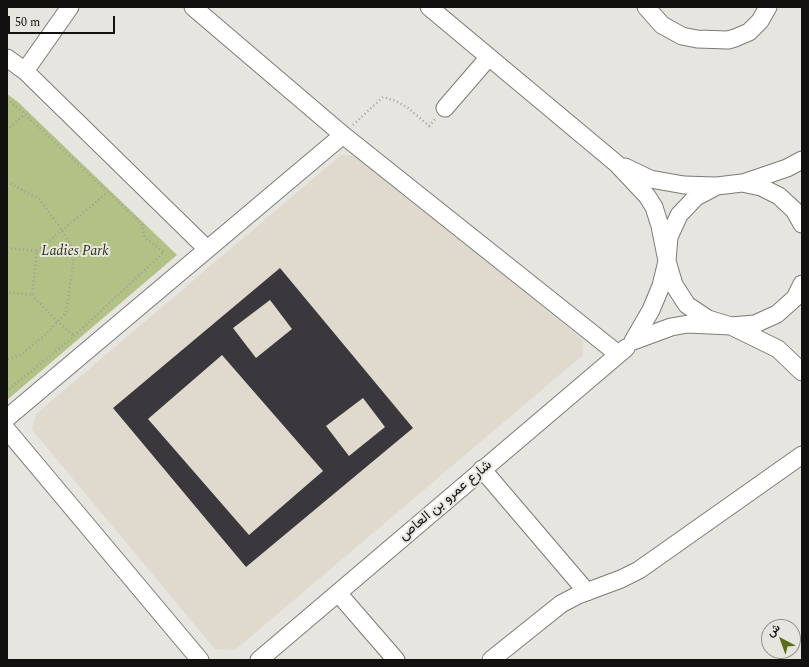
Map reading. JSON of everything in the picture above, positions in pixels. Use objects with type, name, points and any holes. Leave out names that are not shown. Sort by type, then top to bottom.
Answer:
[{"type":"street","points":[[25,71],[70,7]]},
{"type":"street","points":[[193,7],[343,136],[618,354]]},
{"type":"street","points":[[429,7],[617,164],[647,196],[654,207],[660,226],[667,262],[674,285],[688,305],[708,319],[731,326],[778,349],[802,372]]},
{"type":"street","points":[[648,8],[679,26],[690,29],[722,31],[734,30],[740,27],[755,14],[768,7]]},
{"type":"street","points":[[445,108],[489,57]]},
{"type":"street","points":[[7,58],[25,71],[207,249]]},
{"type":"street","points":[[7,418],[343,136]]},
{"type":"street","points":[[617,164],[650,179],[684,185],[717,186],[742,183],[787,168],[802,160]]},
{"type":"street","points":[[742,183],[761,187],[779,196],[794,210],[802,224]]},
{"type":"street","points":[[667,262],[669,237],[679,215],[696,197],[717,186]]},
{"type":"street","name":"شارع عمرو بن العاص","points":[[259,660],[633,341],[652,310],[661,286],[667,262]]},
{"type":"street","points":[[731,326],[755,324],[777,314],[795,298],[802,284]]},
{"type":"street","name":"شارع عمرو بن العاص","points":[[633,341],[671,327],[688,324],[731,326]]},
{"type":"street","points":[[7,430],[200,660]]},
{"type":"street","points":[[491,660],[561,604],[639,570],[802,455]]},
{"type":"street","points":[[482,470],[587,592]]},
{"type":"street","points":[[338,593],[396,660]]},
{"type":"path","points":[[343,136],[382,96],[396,101],[408,108],[429,126],[445,108]]},
{"type":"path","points":[[7,99],[25,114],[142,224],[145,238],[164,252],[74,336],[7,391]]},
{"type":"path","points":[[7,130],[25,114]]},
{"type":"path","points":[[7,182],[39,199],[62,230],[75,252],[66,313],[43,337],[20,356],[7,360]]},
{"type":"path","points":[[32,295],[37,252],[108,192]]},
{"type":"path","points":[[7,248],[37,252]]},
{"type":"path","points":[[7,292],[32,295],[74,336]]},
{"type":"shaded area","points":[[341,155],[358,156],[583,340],[583,355],[235,650],[215,649],[32,430],[36,414]]},
{"type":"green space","name":"Ladies Park","points":[[7,94],[18,102],[177,255],[7,400]]},
{"type":"building","points":[[280,268],[413,428],[246,567],[113,408]],"holes":[[[270,300],[292,329],[256,358],[233,328]],[[222,355],[323,471],[249,535],[148,419]],[[363,398],[385,427],[349,456],[326,426]]]}]
